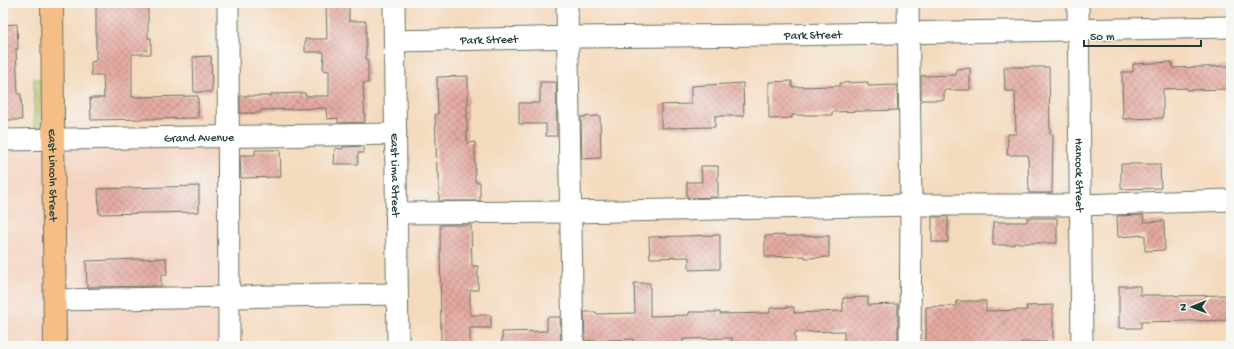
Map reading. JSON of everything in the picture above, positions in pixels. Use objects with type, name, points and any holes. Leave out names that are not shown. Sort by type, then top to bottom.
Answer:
[{"type":"main road","name":"East Lincoln Street","points":[[52,3],[55,346]]},
{"type":"street","points":[[228,3],[228,346]]},
{"type":"street","name":"East Lima Street","points":[[394,3],[398,346]]},
{"type":"street","points":[[567,3],[573,346]]},
{"type":"street","points":[[908,3],[911,205],[910,346]]},
{"type":"street","name":"Hancock Street","points":[[1078,3],[1082,346]]},
{"type":"street","name":"Park Street","points":[[394,41],[1231,27]]},
{"type":"street","name":"Grand Avenue","points":[[3,140],[396,134]]},
{"type":"street","points":[[396,213],[570,212],[911,205],[1080,205],[1231,200]]},
{"type":"street","points":[[55,300],[397,294]]},
{"type":"shaded area","points":[[228,136],[229,346],[3,346],[3,141]]},
{"type":"green space","points":[[34,79],[40,79],[40,128],[39,131],[34,133]]},
{"type":"building","points":[[100,3],[148,3],[148,38],[151,38],[151,54],[132,54],[132,97],[198,96],[198,118],[91,120],[90,98],[104,98],[103,75],[91,75],[91,62],[96,61],[96,5]]},
{"type":"building","points":[[326,3],[349,3],[349,21],[366,21],[366,59],[368,59],[368,83],[363,83],[365,122],[338,123],[338,118],[327,119],[326,108],[261,110],[261,113],[240,113],[240,96],[271,96],[271,94],[305,93],[305,96],[329,96],[329,71],[323,70],[324,52],[305,52],[305,39],[327,39]]},
{"type":"building","points":[[17,24],[18,49],[16,49],[18,94],[21,94],[22,120],[3,120],[3,25]]},
{"type":"building","points":[[211,56],[212,92],[194,92],[193,57]]},
{"type":"building","points":[[1172,62],[1172,68],[1231,66],[1231,89],[1163,89],[1163,118],[1123,119],[1122,72],[1133,72],[1133,64]]},
{"type":"building","points":[[1004,67],[1049,67],[1050,134],[1053,134],[1052,193],[1029,193],[1028,155],[1007,155],[1008,134],[1016,134],[1015,91],[1005,91]]},
{"type":"building","points":[[970,68],[970,90],[944,90],[944,100],[921,100],[921,76],[956,75],[956,69]]},
{"type":"building","points":[[468,76],[467,143],[475,142],[475,182],[480,182],[480,201],[439,201],[439,173],[437,173],[435,114],[438,114],[437,77]]},
{"type":"building","points":[[792,81],[792,87],[840,86],[840,83],[868,82],[868,86],[897,85],[898,110],[832,112],[832,115],[792,115],[792,118],[769,119],[769,82]]},
{"type":"building","points":[[540,82],[556,82],[557,136],[546,136],[546,124],[519,124],[519,103],[540,103]]},
{"type":"building","points":[[743,83],[744,116],[715,116],[715,127],[661,128],[661,105],[691,104],[691,86]]},
{"type":"building","points":[[600,116],[601,158],[582,159],[581,117]]},
{"type":"building","points":[[364,146],[364,153],[358,153],[358,164],[334,164],[335,148],[343,149],[343,147]]},
{"type":"building","points":[[255,150],[280,150],[281,177],[241,178],[240,155],[255,155]]},
{"type":"building","points":[[1121,164],[1160,164],[1161,188],[1121,189]]},
{"type":"building","points":[[701,166],[718,166],[718,197],[687,198],[687,182],[702,182]]},
{"type":"building","points":[[199,186],[199,212],[99,214],[98,189]]},
{"type":"building","points":[[1143,215],[1144,222],[1164,221],[1165,250],[1145,251],[1145,235],[1118,237],[1117,216]]},
{"type":"building","points":[[932,217],[948,217],[948,242],[932,242]]},
{"type":"building","points":[[1027,218],[1057,218],[1057,243],[1014,243],[1014,245],[993,245],[993,222],[1027,222]]},
{"type":"building","points":[[440,225],[471,225],[472,266],[478,266],[478,290],[470,290],[470,315],[491,315],[491,328],[470,328],[470,346],[441,346]]},
{"type":"building","points":[[720,235],[720,269],[689,270],[689,257],[650,258],[649,237]]},
{"type":"building","points":[[765,236],[829,236],[829,257],[765,257]]},
{"type":"building","points":[[166,258],[167,275],[161,275],[161,286],[87,287],[86,261]]},
{"type":"building","points":[[634,283],[650,283],[650,316],[689,315],[689,312],[720,312],[720,314],[770,313],[770,308],[794,307],[794,313],[843,311],[843,298],[868,297],[868,305],[898,304],[898,345],[844,346],[844,331],[795,332],[795,346],[732,346],[732,338],[683,339],[683,346],[633,346],[633,339],[585,341],[584,312],[596,312],[596,314],[635,313]]},
{"type":"building","points":[[1119,286],[1140,286],[1140,295],[1231,295],[1231,320],[1141,322],[1141,328],[1119,328]]},
{"type":"building","points":[[956,301],[986,301],[986,311],[1027,310],[1026,306],[1053,305],[1053,342],[1021,342],[1021,345],[926,344],[926,307],[956,306]]},
{"type":"building","points":[[547,317],[560,317],[561,346],[502,346],[502,332],[547,331]]}]
